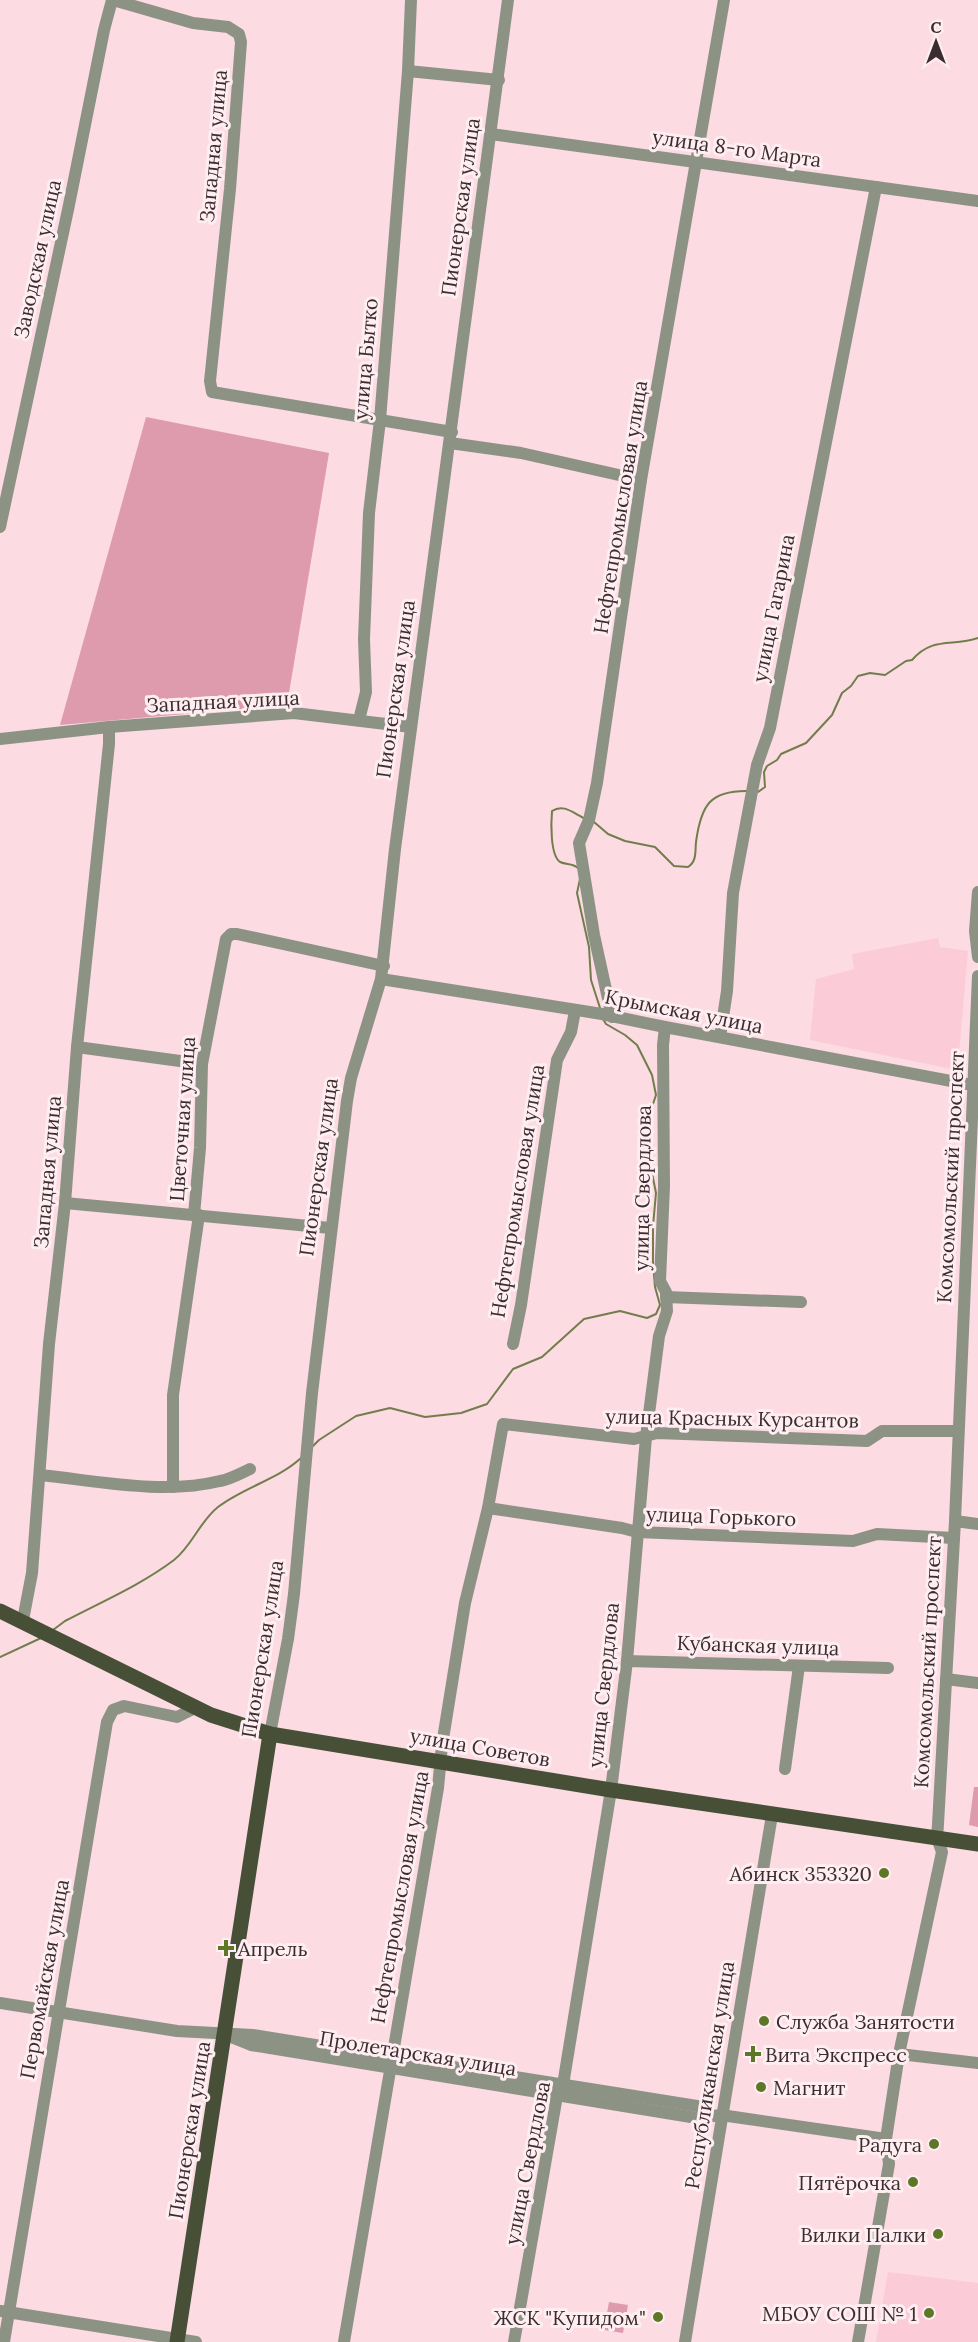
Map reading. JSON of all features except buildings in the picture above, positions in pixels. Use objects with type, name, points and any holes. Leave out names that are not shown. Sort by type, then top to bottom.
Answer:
[{"type":"main road","name":"улица Советов","points":[[0,1611],[23,1620],[195,1708],[234,1724],[270,1734],[611,1790],[978,1844]]},
{"type":"main road","name":"Пионерская улица","points":[[177,2340],[270,1734]]},
{"type":"street","name":"Западная улица","points":[[112,0],[193,23],[228,27],[239,34],[241,42],[230,189],[210,381],[212,392],[380,420]]},
{"type":"street","name":"Заводская улица","points":[[0,527],[112,0]]},
{"type":"street","name":"улица Бытко","points":[[359,720],[366,692],[364,639],[369,513],[380,420],[408,71],[411,0]]},
{"type":"street","name":"Пионерская улица","points":[[270,1734],[294,1594],[330,1228],[351,1078],[384,966],[395,849],[508,0]]},
{"type":"street","name":"Нефтепромысловая улица","points":[[612,1017],[594,934],[579,843],[592,808],[597,783],[641,480],[724,0]]},
{"type":"street","points":[[408,71],[499,80]]},
{"type":"street","name":"улица 8-го Марта","points":[[490,134],[978,201]]},
{"type":"street","name":"улица Гагарина","points":[[720,1037],[728,991],[733,893],[756,765],[770,728],[876,187]]},
{"type":"street","points":[[380,420],[641,480]]},
{"type":"street","name":"Западная улица","points":[[0,739],[109,727],[284,714],[411,727]]},
{"type":"street","name":"Западная улица","points":[[23,1620],[32,1573],[49,1344],[66,1203],[77,1047],[109,727]]},
{"type":"street","points":[[978,892],[975,931],[978,957]]},
{"type":"street","name":"Цветочная улица","points":[[173,1487],[173,1395],[197,1215],[202,1064],[226,939],[231,934],[244,935],[384,966]]},
{"type":"street","name":"Комсомольский проспект","points":[[858,2342],[889,2164],[886,2139],[899,2054],[942,1852],[937,1838],[976,1085],[978,976]]},
{"type":"street","name":"Крымская улица","points":[[381,979],[602,1014],[665,1028],[976,1085]]},
{"type":"street","name":"Нефтепромысловая улица","points":[[513,1344],[557,1060],[571,1032],[575,1011]]},
{"type":"street","name":"улица Свердлова","points":[[514,2342],[611,1790],[627,1661],[646,1437],[659,1336],[667,1311],[666,1297],[660,1281],[664,1186],[663,1045],[665,1028]]},
{"type":"street","points":[[77,1047],[202,1064]]},
{"type":"street","points":[[66,1203],[330,1228]]},
{"type":"street","points":[[666,1297],[801,1302]]},
{"type":"street","name":"Нефтепромысловая улица","points":[[344,2342],[442,1761],[442,1745],[465,1603],[488,1508],[503,1424]]},
{"type":"street","name":"улица Красных Курсантов","points":[[503,1424],[634,1439],[657,1433],[867,1441],[882,1431],[958,1431]]},
{"type":"street","points":[[40,1475],[173,1487],[222,1481],[250,1469]]},
{"type":"street","name":"улица Горького","points":[[488,1508],[637,1532],[853,1541],[878,1534],[954,1538]]},
{"type":"street","points":[[955,1521],[978,1524]]},
{"type":"street","name":"Кубанская улица","points":[[627,1661],[888,1668]]},
{"type":"street","points":[[785,1769],[799,1666]]},
{"type":"street","points":[[946,1679],[978,1683]]},
{"type":"street","name":"Первомайская улица","points":[[4,2342],[4,2312],[32,2178],[109,1714],[124,1706],[177,1717],[195,1708]]},
{"type":"street","name":"Республиканская улица","points":[[685,2342],[717,2115],[772,1815]]},
{"type":"street","name":"Пролетарская улица","points":[[0,2003],[177,2031],[253,2035],[391,2063],[560,2090],[697,2106],[717,2115],[886,2139]]},
{"type":"street","points":[[899,2054],[978,2064]]},
{"type":"street","points":[[4,2312],[196,2342]]},
{"type":"shaded area","points":[[146,417],[329,453],[287,705],[60,725]]},
{"type":"shaded area","points":[[938,938],[940,947],[968,951],[959,1053],[952,1069],[810,1040],[816,979],[854,969],[852,954]]},
{"type":"shaded area","points":[[974,1787],[978,1787],[978,1827],[969,1825]]},
{"type":"shaded area","name":"МБОУ СОШ № 1","points":[[888,2272],[978,2283],[978,2342],[876,2342]]},
{"type":"shaded area","points":[[609,2302],[628,2305],[623,2333],[604,2330]]},
{"type":"waterway","points":[[758,792],[765,787],[764,772],[767,766],[777,760],[781,754],[806,743],[832,715],[842,693],[858,676],[870,673],[885,675],[935,645],[978,638]]},
{"type":"waterway","points":[[594,822],[608,834],[625,841],[655,847],[674,866],[688,867],[694,859],[701,818],[710,802],[725,793],[749,791]]},
{"type":"waterway","points":[[578,868],[560,862],[554,853],[552,811],[561,808],[586,819]]},
{"type":"waterway","points":[[580,879],[577,893],[589,947],[591,980],[601,1011]]},
{"type":"waterway","points":[[312,1447],[356,1416],[390,1408],[425,1417],[461,1413],[487,1404],[513,1369],[542,1357],[584,1319],[620,1311],[647,1318],[656,1314],[660,1305],[655,1287],[653,1263],[656,1193],[647,1148],[651,1123],[650,1113],[656,1095],[652,1075],[637,1045],[606,1024],[603,1019]]},
{"type":"waterway","points":[[53,1630],[65,1621],[135,1585],[174,1560],[218,1507],[282,1472],[301,1458]]},
{"type":"waterway","points":[[0,1657],[41,1638]]},
{"type":"place","name":"Абинск 353320","points":[[884,1873]]},
{"type":"place","name":"Апрель","points":[[226,1948]]},
{"type":"place","name":"Служба Занятости","points":[[764,2021]]},
{"type":"place","name":"Вита Экспресс","points":[[753,2054]]},
{"type":"place","name":"Магнит","points":[[761,2087]]},
{"type":"place","name":"Радуга","points":[[934,2144]]},
{"type":"place","name":"Пятёрочка","points":[[913,2182]]},
{"type":"place","name":"Вилки Палки","points":[[938,2234]]},
{"type":"place","name":"МБОУ СОШ № 1","points":[[929,2313]]},
{"type":"place","name":"ЖСК \"Купидом\"","points":[[658,2317]]}]
